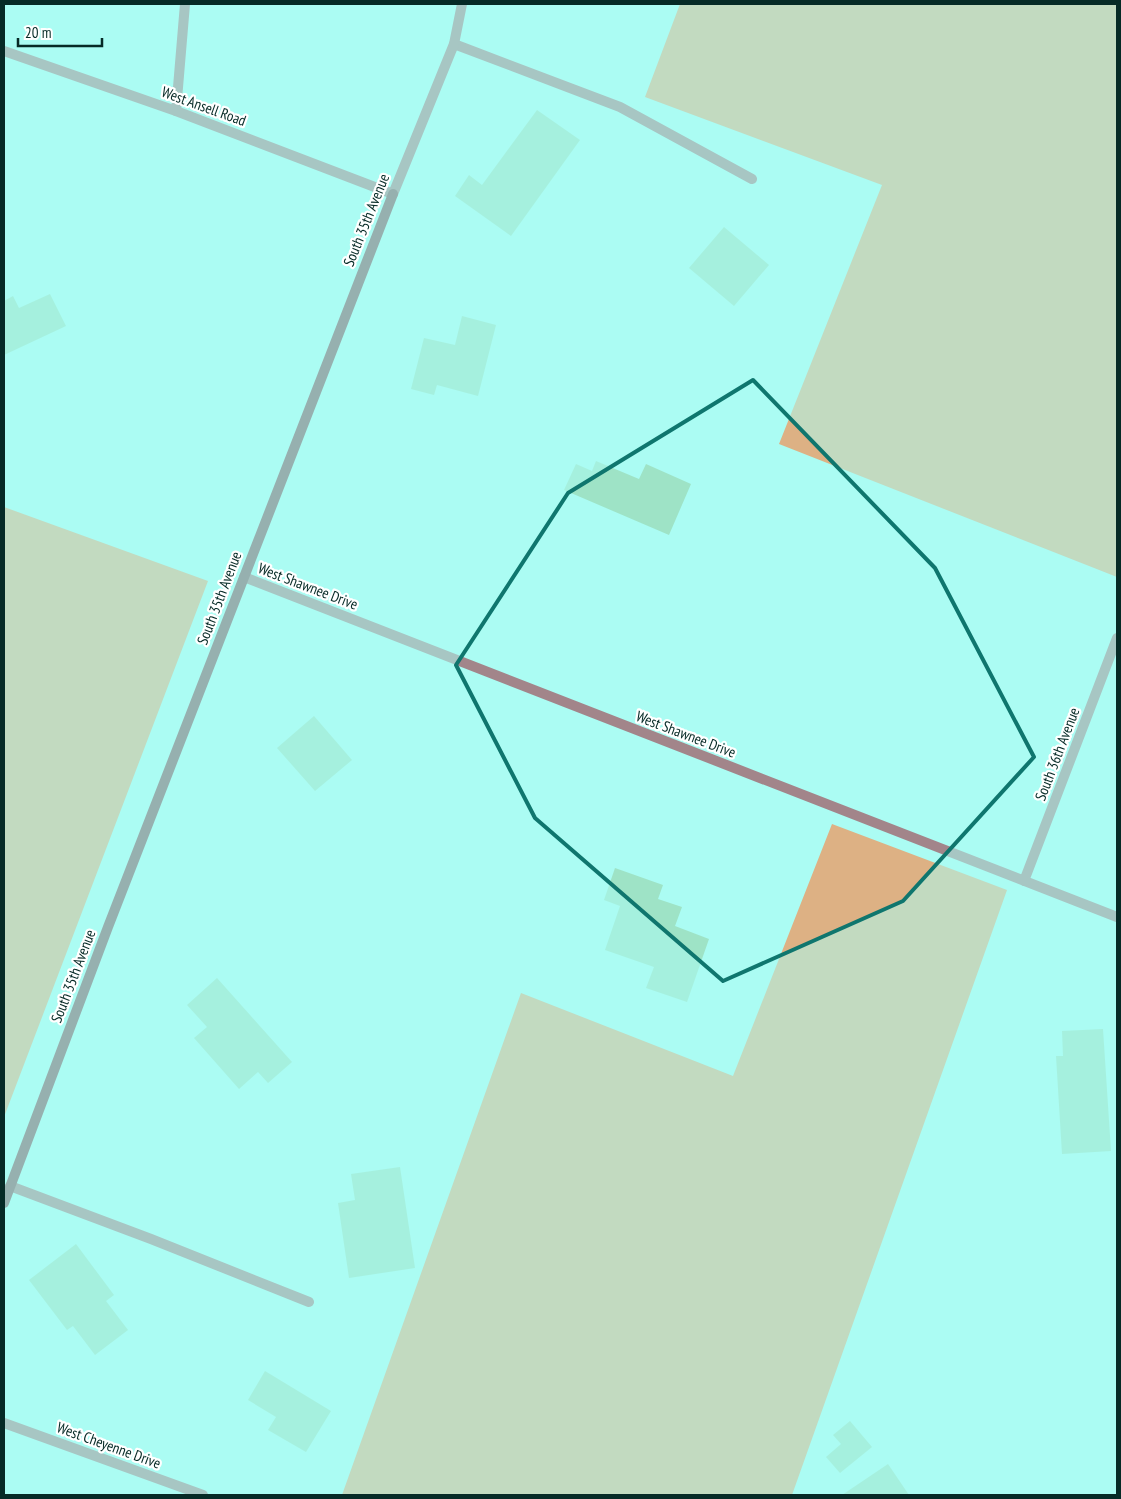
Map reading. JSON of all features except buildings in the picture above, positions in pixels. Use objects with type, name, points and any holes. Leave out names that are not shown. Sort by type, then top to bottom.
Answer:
[{"type":"street","points":[[176,111],[185,4]]},
{"type":"street","name":"South 35th Avenue","points":[[4,1203],[108,927],[393,194],[454,44],[462,4]]},
{"type":"street","points":[[454,44],[620,107],[752,179]]},
{"type":"street","name":"West Ansell Road","points":[[4,51],[176,111],[393,194]]},
{"type":"street","name":"West Shawnee Drive","points":[[244,577],[1117,917]]},
{"type":"street","name":"South 36th Avenue","points":[[1024,881],[1117,638]]},
{"type":"street","points":[[10,1186],[310,1302]]},
{"type":"street","name":"West Cheyenne Drive","points":[[4,1423],[203,1495]]},
{"type":"highlighted area","points":[[753,380],[935,568],[1034,757],[903,901],[723,981],[535,818],[456,665],[568,493]]},
{"type":"shaded area","points":[[680,4],[1117,4],[1117,577],[779,444],[882,185],[645,97]]},
{"type":"shaded area","points":[[4,507],[208,581],[4,1117]]},
{"type":"shaded area","points":[[832,824],[1007,890],[792,1495],[342,1495],[521,993],[733,1076]]}]
